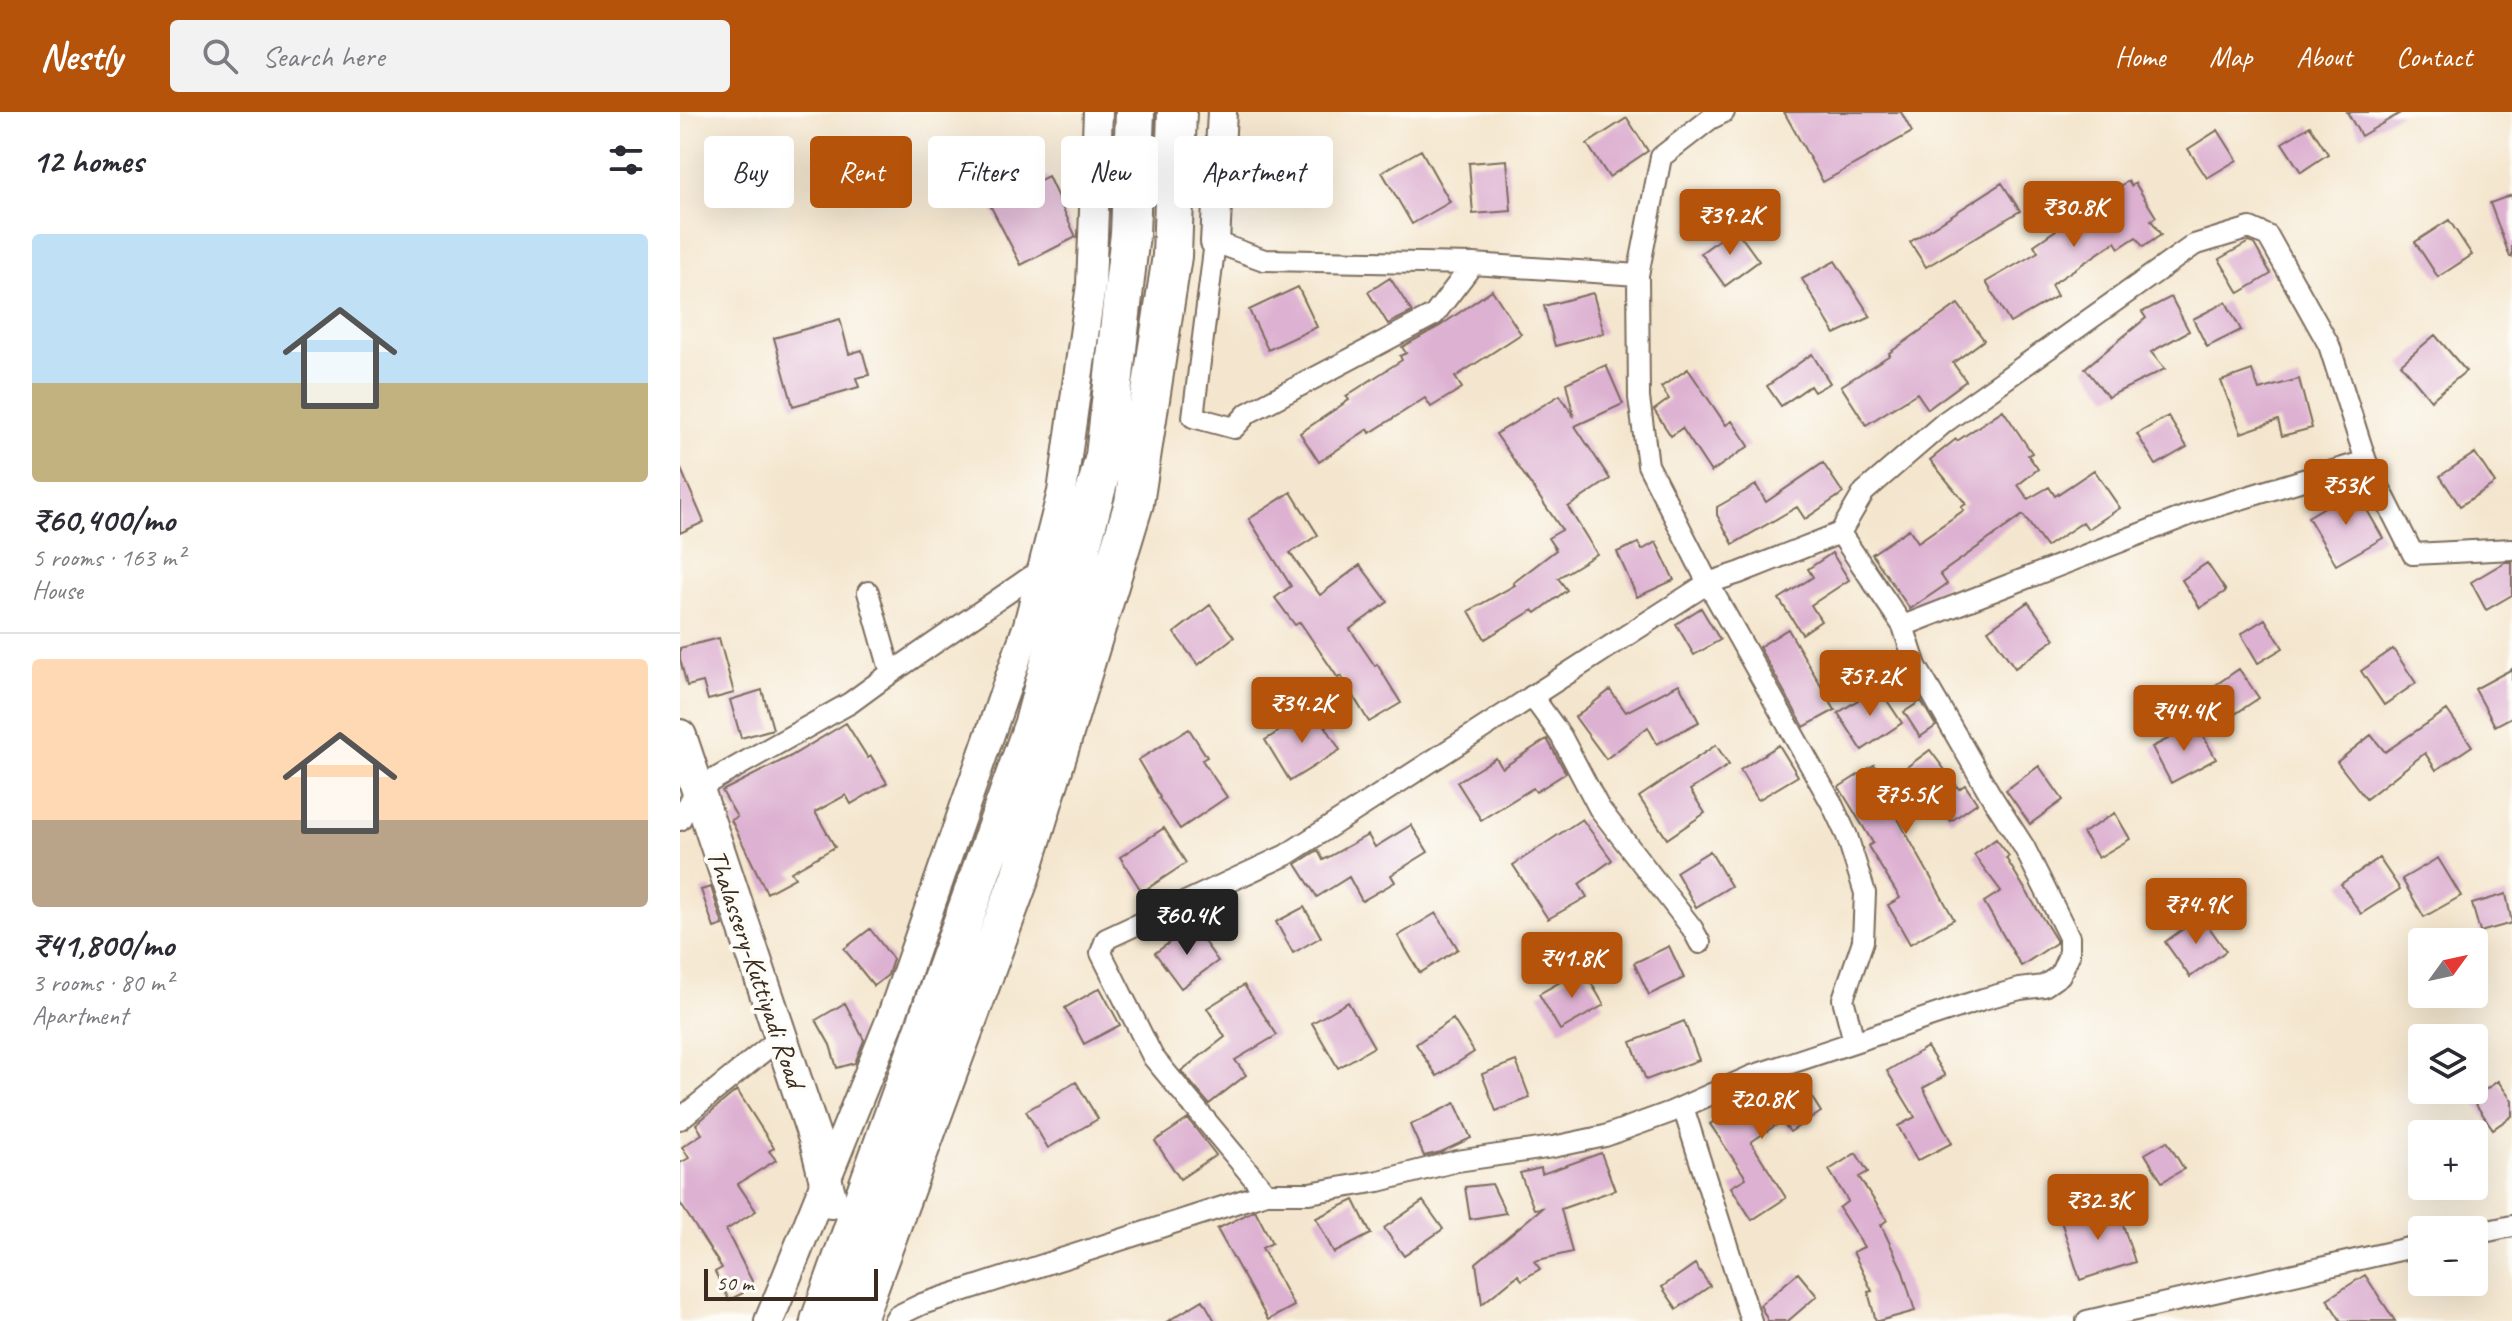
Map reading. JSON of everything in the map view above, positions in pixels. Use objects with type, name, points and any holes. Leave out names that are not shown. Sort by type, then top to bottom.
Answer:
[{"type":"highway","points":[[820,1321],[838,1278],[918,1042],[1034,723],[1105,456],[1130,234],[1135,112]]},
{"type":"highway","points":[[856,1321],[1020,877],[1134,503],[1172,256],[1177,112]]},
{"type":"main road","name":"Thalassery-Kuttiyadi Road","points":[[680,736],[817,1145],[828,1191]]},
{"type":"street","points":[[769,1321],[828,1191],[1028,625],[1062,492],[1091,285],[1098,112]]},
{"type":"street","points":[[1222,112],[1215,242],[1193,417],[1234,428],[1248,413],[1434,315],[1473,264]]},
{"type":"street","points":[[1724,112],[1710,119],[1661,157],[1638,275],[1639,398],[1648,465],[1708,583],[1847,836],[1865,893],[1863,941],[1843,999],[1854,1041]]},
{"type":"street","points":[[1266,1193],[1153,1057],[1101,953],[1106,939],[1286,855],[1708,583],[1840,533],[1864,492],[1945,422],[2194,245],[2250,228],[2268,236],[2329,345],[2366,461],[2413,554],[2512,549]]},
{"type":"street","points":[[1215,242],[1264,260],[1473,264],[1638,275]]},
{"type":"street","points":[[1903,626],[2194,513],[2366,461]]},
{"type":"street","points":[[894,1321],[897,1316],[922,1304],[1266,1193],[1309,1193],[1379,1181],[1457,1161],[1605,1136],[1683,1107],[1752,1076],[1983,999],[2044,986],[2060,975],[2069,955],[2069,937],[2050,895],[1916,666],[1903,626],[1840,533]]},
{"type":"street","points":[[680,820],[697,789],[850,703],[1042,569]]},
{"type":"street","points":[[868,592],[891,673]]},
{"type":"street","points":[[1532,696],[1561,736],[1599,808],[1692,928],[1700,943]]},
{"type":"street","points":[[680,1119],[781,1037]]},
{"type":"street","points":[[1683,1107],[1751,1321]]},
{"type":"street","points":[[2488,1231],[2512,1226]]},
{"type":"street","points":[[2087,1321],[2408,1248]]},
{"type":"building","points":[[1784,112],[1901,112],[1912,132],[1823,182]]},
{"type":"building","points":[[2347,112],[2402,112],[2361,136]]},
{"type":"building","points":[[1627,118],[1648,151],[1609,177],[1587,144]]},
{"type":"building","points":[[2310,126],[2328,154],[2301,172],[2282,143]]},
{"type":"building","points":[[2218,130],[2237,160],[2207,178],[2188,149]]},
{"type":"building","points":[[1421,150],[1450,202],[1412,224],[1382,172]]},
{"type":"building","points":[[1507,160],[1511,211],[1473,214],[1469,163]]},
{"type":"building","points":[[1048,176],[1076,237],[1021,265],[992,208],[1045,208],[1045,178]]},
{"type":"building","points":[[2128,181],[2131,186],[2135,183],[2156,217],[2151,220],[2161,235],[2143,247],[2136,237],[2119,248],[2115,242],[2051,285],[2057,296],[2010,323],[1986,282],[2038,252],[2034,245]]},
{"type":"building","points":[[2002,183],[2020,211],[1926,267],[1910,242]]},
{"type":"building","points":[[2512,195],[2512,257],[2510,257],[2490,203]]},
{"type":"building","points":[[2449,220],[2472,255],[2438,277],[2415,242]]},
{"type":"building","points":[[1735,228],[1759,261],[1725,286],[1701,253]]},
{"type":"building","points":[[2249,242],[2254,244],[2271,274],[2239,293],[2219,259]]},
{"type":"building","points":[[1835,261],[1871,317],[1835,334],[1802,279]]},
{"type":"building","points":[[1390,278],[1412,312],[1388,324],[1368,292]]},
{"type":"building","points":[[1298,287],[1317,327],[1268,350],[1249,310]]},
{"type":"building","points":[[1492,290],[1521,334],[1455,377],[1462,388],[1431,407],[1425,398],[1370,433],[1368,429],[1319,462],[1300,433],[1349,400],[1346,396],[1402,360],[1400,356],[1406,353],[1402,347],[1440,326]]},
{"type":"building","points":[[1593,293],[1604,333],[1555,346],[1544,306]]},
{"type":"building","points":[[2171,297],[2189,331],[2151,352],[2165,369],[2108,397],[2085,368],[2146,318],[2142,312]]},
{"type":"building","points":[[2226,302],[2241,330],[2207,347],[2193,319]]},
{"type":"building","points":[[1958,304],[1984,340],[1953,363],[1966,381],[1928,409],[1917,393],[1866,425],[1841,386],[1890,355]]},
{"type":"building","points":[[840,319],[849,354],[862,350],[869,375],[856,378],[859,387],[793,406],[774,338]]},
{"type":"building","points":[[2435,335],[2466,371],[2431,400],[2401,364]]},
{"type":"building","points":[[1812,354],[1830,383],[1814,392],[1810,386],[1781,406],[1767,386]]},
{"type":"building","points":[[1606,365],[1623,404],[1575,426],[1610,479],[1568,507],[1597,554],[1558,578],[1567,590],[1536,613],[1533,610],[1485,639],[1469,611],[1515,585],[1513,583],[1556,550],[1548,538],[1562,530],[1496,434],[1560,395],[1574,417],[1566,383]]},
{"type":"building","points":[[1688,369],[1726,425],[1732,421],[1749,446],[1711,472],[1682,428],[1671,436],[1654,410],[1669,399],[1661,387]]},
{"type":"building","points":[[2252,370],[2259,390],[2299,379],[2312,428],[2282,436],[2278,420],[2241,433],[2221,381]]},
{"type":"building","points":[[2003,410],[2032,453],[2028,455],[2038,469],[2018,485],[2028,499],[2049,487],[2055,496],[2094,470],[2120,508],[2088,529],[2083,522],[2046,547],[2023,515],[1940,574],[1947,584],[1910,609],[1872,554],[1909,529],[1918,542],[1964,510],[1961,507],[1966,504],[1930,460],[1956,439]]},
{"type":"building","points":[[2168,416],[2187,447],[2156,465],[2137,434]]},
{"type":"building","points":[[2475,453],[2495,483],[2460,506],[2440,476]]},
{"type":"building","points":[[1823,463],[1843,493],[1805,519],[1797,507],[1733,544],[1717,515],[1717,507],[1756,485],[1766,502]]},
{"type":"building","points":[[680,467],[704,522],[680,533]]},
{"type":"building","points":[[2355,489],[2383,538],[2336,565],[2308,517]]},
{"type":"building","points":[[1291,492],[1318,535],[1290,553],[1320,595],[1360,565],[1388,602],[1350,629],[1401,703],[1369,722],[1341,676],[1338,678],[1300,622],[1295,625],[1275,598],[1291,586],[1249,519]]},
{"type":"building","points":[[1656,542],[1674,580],[1637,597],[1617,552],[1638,543],[1642,550]]},
{"type":"building","points":[[1832,553],[1849,580],[1811,605],[1821,621],[1802,634],[1779,599],[1813,577],[1808,569]]},
{"type":"building","points":[[2505,562],[2512,562],[2512,595],[2486,610],[2471,582]]},
{"type":"building","points":[[2207,563],[2226,591],[2200,608],[2182,580]]},
{"type":"building","points":[[2028,602],[2055,639],[2015,668],[1988,630]]},
{"type":"building","points":[[1210,605],[1234,637],[1198,665],[1174,633]]},
{"type":"building","points":[[1701,608],[1720,640],[1694,655],[1676,624]]},
{"type":"building","points":[[2265,619],[2283,648],[2258,663],[2241,634]]},
{"type":"building","points":[[1788,629],[1835,710],[1804,727],[1759,647]]},
{"type":"building","points":[[719,638],[734,693],[708,700],[703,682],[687,686],[680,648]]},
{"type":"building","points":[[2393,649],[2416,683],[2384,705],[2361,671]]},
{"type":"building","points":[[2239,669],[2259,698],[2226,720],[2207,691]]},
{"type":"building","points":[[2512,669],[2512,717],[2495,726],[2475,689]]},
{"type":"building","points":[[1679,684],[1699,722],[1657,744],[1648,727],[1606,759],[1575,717],[1610,690],[1626,712]]},
{"type":"building","points":[[1878,687],[1902,723],[1862,750],[1838,713]]},
{"type":"building","points":[[762,690],[773,729],[741,738],[730,700]]},
{"type":"building","points":[[1921,701],[1936,726],[1920,737],[1904,712]]},
{"type":"building","points":[[1315,709],[1340,750],[1290,781],[1265,740]]},
{"type":"building","points":[[2447,710],[2472,746],[2436,770],[2425,753],[2366,799],[2337,762],[2371,735],[2385,752]]},
{"type":"building","points":[[846,723],[887,783],[851,804],[846,795],[815,812],[835,847],[791,872],[795,878],[767,893],[731,820],[737,817],[722,791],[791,756]]},
{"type":"building","points":[[2197,724],[2216,759],[2171,783],[2152,747]]},
{"type":"building","points":[[1189,729],[1207,757],[1202,760],[1227,797],[1180,829],[1138,760]]},
{"type":"building","points":[[1547,739],[1566,773],[1536,792],[1533,788],[1481,820],[1457,782],[1496,758],[1502,768]]},
{"type":"building","points":[[1716,745],[1729,765],[1690,790],[1705,813],[1667,839],[1639,797]]},
{"type":"building","points":[[1779,745],[1798,776],[1758,800],[1740,770]]},
{"type":"building","points":[[1930,750],[1959,789],[1965,785],[1977,803],[1951,821],[1932,793],[1898,819],[1954,919],[1910,944],[1888,905],[1900,898],[1868,846],[1873,843],[1839,787],[1874,765],[1885,783]]},
{"type":"building","points":[[2039,766],[2063,800],[2030,824],[2006,790]]},
{"type":"building","points":[[2115,813],[2130,839],[2098,858],[2083,833]]},
{"type":"building","points":[[1582,819],[1612,860],[1579,884],[1587,897],[1548,919],[1513,865]]},
{"type":"building","points":[[1411,825],[1428,852],[1391,875],[1395,882],[1362,901],[1349,877],[1317,897],[1296,864],[1318,850],[1323,860],[1368,835],[1375,847]]},
{"type":"building","points":[[1164,828],[1186,863],[1142,892],[1120,857]]},
{"type":"building","points":[[1996,839],[2009,856],[2006,858],[2056,940],[2056,943],[2021,966],[1984,902],[2001,891],[1974,855]]},
{"type":"building","points":[[1710,851],[1731,886],[1696,907],[1676,872]]},
{"type":"building","points":[[2379,858],[2400,889],[2361,914],[2341,884]]},
{"type":"building","points":[[2438,858],[2461,896],[2424,917],[2402,879]]},
{"type":"building","points":[[711,887],[723,925],[714,928],[701,890]]},
{"type":"building","points":[[2506,894],[2512,923],[2488,930],[2479,928],[2472,904]]},
{"type":"building","points":[[1304,907],[1321,937],[1293,953],[1276,922]]},
{"type":"building","points":[[1436,913],[1458,949],[1420,973],[1398,936]]},
{"type":"building","points":[[2201,916],[2226,951],[2190,977],[2165,942]]},
{"type":"building","points":[[1193,926],[1218,961],[1181,988],[1155,953]]},
{"type":"building","points":[[870,929],[893,959],[888,975],[874,986],[844,949]]},
{"type":"building","points":[[1669,946],[1684,978],[1649,995],[1634,963]]},
{"type":"building","points":[[1583,969],[1604,1005],[1560,1030],[1539,994]]},
{"type":"building","points":[[1244,985],[1277,1035],[1235,1060],[1246,1075],[1209,1104],[1181,1071],[1225,1037],[1207,1008]]},
{"type":"building","points":[[1100,988],[1120,1025],[1084,1044],[1065,1008]]},
{"type":"building","points":[[1348,1002],[1374,1047],[1338,1068],[1312,1023]]},
{"type":"building","points":[[845,1003],[864,1040],[855,1063],[837,1068],[830,1045],[816,1020]]},
{"type":"building","points":[[1453,1019],[1474,1052],[1437,1076],[1416,1044]]},
{"type":"building","points":[[1684,1021],[1699,1060],[1646,1080],[1631,1042]]},
{"type":"building","points":[[1927,1047],[1945,1076],[1923,1088],[1952,1143],[1917,1161],[1898,1126],[1915,1117],[1887,1071]]},
{"type":"building","points":[[1516,1061],[1530,1098],[1496,1111],[1482,1074]]},
{"type":"building","points":[[1799,1077],[1821,1112],[1790,1132],[1782,1121],[1751,1142],[1786,1198],[1752,1220],[1731,1187],[1746,1178],[1710,1124],[1743,1102],[1748,1110]]},
{"type":"building","points":[[2498,1081],[2512,1101],[2512,1116],[2493,1129],[2476,1104],[2488,1104],[2488,1088]]},
{"type":"building","points":[[1076,1082],[1098,1119],[1048,1148],[1026,1111]]},
{"type":"building","points":[[737,1090],[774,1148],[769,1151],[776,1160],[738,1184],[756,1211],[726,1230],[755,1287],[729,1300],[715,1272],[722,1268],[680,1203],[680,1163],[689,1158],[682,1147],[702,1134],[696,1124]]},
{"type":"building","points":[[1455,1103],[1471,1138],[1424,1156],[1410,1125]]},
{"type":"building","points":[[1188,1119],[1216,1155],[1180,1179],[1155,1141]]},
{"type":"building","points":[[2167,1141],[2184,1169],[2162,1182],[2145,1154]]},
{"type":"building","points":[[1601,1153],[1615,1190],[1561,1209],[1572,1252],[1534,1261],[1540,1269],[1522,1280],[1518,1275],[1482,1304],[1476,1263],[1542,1208],[1534,1209],[1520,1173],[1541,1168],[1542,1174]]},
{"type":"building","points":[[1856,1153],[1868,1172],[1859,1177],[1887,1220],[1881,1225],[1902,1269],[1915,1311],[1879,1321],[1876,1321],[1868,1292],[1872,1291],[1853,1252],[1864,1247],[1839,1208],[1848,1201],[1829,1170]]},
{"type":"building","points":[[1492,1184],[1506,1213],[1470,1219],[1465,1187]]},
{"type":"building","points":[[1354,1200],[1371,1234],[1334,1253],[1316,1218]]},
{"type":"building","points":[[1423,1201],[1443,1229],[1404,1256],[1384,1228]]},
{"type":"building","points":[[2116,1203],[2135,1262],[2080,1280],[2061,1221]]},
{"type":"building","points":[[1255,1210],[1272,1243],[1262,1248],[1294,1306],[1268,1320],[1217,1229]]},
{"type":"building","points":[[1695,1264],[1710,1286],[1677,1309],[1662,1287]]},
{"type":"building","points":[[1798,1273],[1817,1296],[1788,1321],[1768,1321],[1760,1305]]},
{"type":"building","points":[[2365,1275],[2395,1321],[2341,1321],[2327,1299]]},
{"type":"building","points":[[1203,1300],[1215,1321],[1168,1321]]}]
